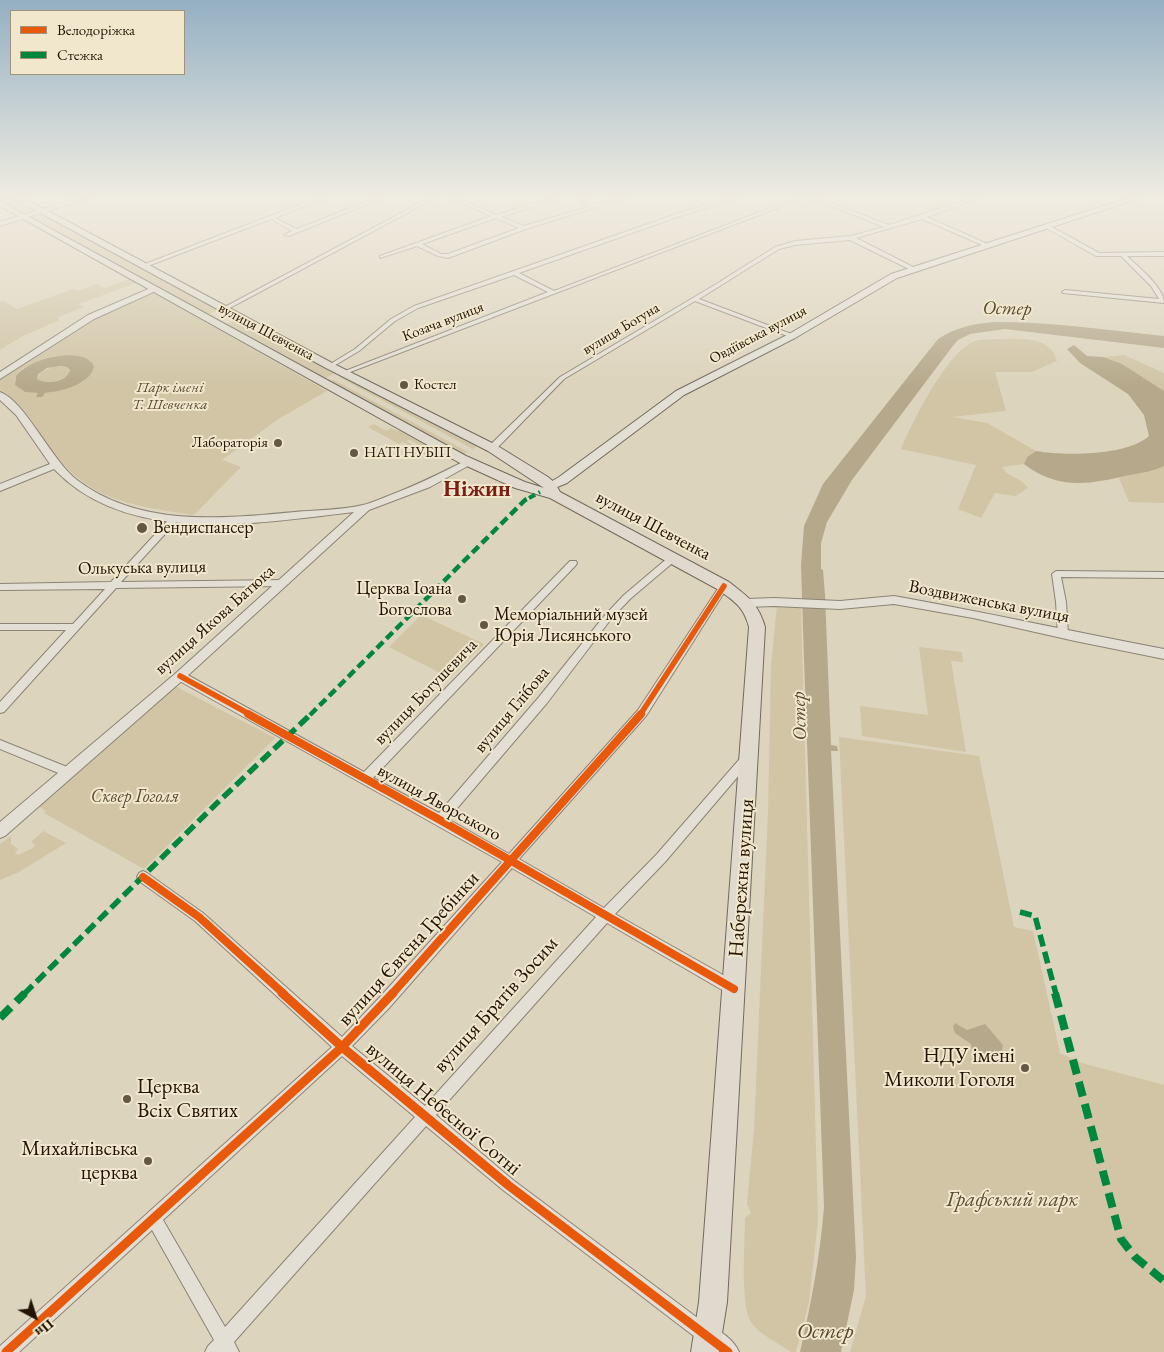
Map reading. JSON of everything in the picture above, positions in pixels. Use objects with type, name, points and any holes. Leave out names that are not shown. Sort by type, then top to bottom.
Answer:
[{"type":"main road","name":"вулиця Шевченка","points":[[105,260],[470,462],[520,485],[549,491],[734,593]]},
{"type":"main road","name":"вулиця Шевченка","points":[[131,260],[330,366],[492,448]]},
{"type":"main road","name":"Овдіївська вулиця","points":[[549,491],[680,393],[792,336],[886,280],[942,260]]},
{"type":"main road","points":[[206,317],[224,309]]},
{"type":"main road","points":[[323,382],[343,372]]},
{"type":"main road","points":[[470,462],[492,448],[549,491]]},
{"type":"main road","name":"Набережна вулиця","points":[[714,1347],[713,1302],[757,627],[753,613],[734,593]]},
{"type":"street","points":[[142,266],[157,260]]},
{"type":"street","points":[[224,309],[316,260]]},
{"type":"street","points":[[330,366],[357,350],[392,320],[410,310],[551,260]]},
{"type":"street","name":"Козача вулиця","points":[[343,372],[640,260]]},
{"type":"street","name":"вулиця Богуна","points":[[492,448],[508,434],[545,392],[562,378],[757,260]]},
{"type":"street","points":[[895,260],[913,269]]},
{"type":"street","points":[[1065,292],[1163,301],[1153,285],[1128,260]]},
{"type":"street","points":[[514,273],[554,293]]},
{"type":"street","points":[[1153,285],[1164,285]]},
{"type":"street","points":[[0,376],[91,317],[156,288]]},
{"type":"street","points":[[694,299],[792,336]]},
{"type":"street","points":[[0,395],[16,409],[55,465],[85,490],[107,503],[174,519],[264,519],[365,508]]},
{"type":"street","name":"вулиця Якова Батюка","points":[[0,831],[180,676],[365,508],[426,484],[470,462]]},
{"type":"street","points":[[0,488],[55,465]]},
{"type":"street","points":[[0,708],[174,519]]},
{"type":"street","name":"вулиця Глібова","points":[[440,820],[543,700],[608,616],[627,597],[673,558]]},
{"type":"street","name":"вулиця Богушевича","points":[[365,779],[573,563]]},
{"type":"street","points":[[1063,634],[1061,602],[1056,574],[1164,575]]},
{"type":"street","name":"Олькуська вулиця","points":[[0,587],[284,583]]},
{"type":"street","name":"Воздвиженська вулиця","points":[[734,593],[792,603],[840,605],[894,600],[973,614],[1164,654]]},
{"type":"street","name":"вулиця Євгена Гребінки","points":[[6,1352],[342,1047],[426,958],[642,713],[734,593]]},
{"type":"street","points":[[0,628],[75,627]]},
{"type":"street","name":"вулиця Яворського","points":[[180,676],[511,860],[734,989]]},
{"type":"street","points":[[0,744],[68,772]]},
{"type":"street","name":"вулиця Братів Зосим","points":[[222,1348],[606,916],[661,858],[750,754]]},
{"type":"street","name":"вулиця Небесної Сотні","points":[[143,877],[199,917],[342,1047],[426,1117],[714,1347]]},
{"type":"street","points":[[154,1219],[222,1348]]},
{"type":"green space","points":[[106,260],[128,260],[220,309],[207,315]]},
{"type":"green space","points":[[129,279],[136,283],[79,304],[84,307],[57,318],[60,320],[23,336],[0,350],[0,302],[4,301],[17,309],[73,289],[77,291],[97,284],[105,288]]},
{"type":"green space","name":"Парк імені Т. Шевченка","points":[[152,292],[327,391],[280,418],[222,460],[241,467],[194,515],[143,507],[126,502],[95,490],[80,480],[58,458],[21,408],[0,390],[0,378],[92,319]],"holes":[[[67,355],[88,359],[94,367],[90,375],[85,380],[69,388],[36,396],[39,393],[25,392],[15,385],[19,371],[34,363]]]},
{"type":"green space","points":[[238,319],[338,372],[323,379],[223,325]]},
{"type":"green space","points":[[1022,339],[1040,342],[1048,346],[1057,361],[1031,372],[995,372],[1006,411],[952,417],[987,423],[1036,451],[1027,457],[1024,464],[1002,467],[1008,474],[1022,481],[1028,488],[1015,496],[995,493],[981,518],[958,509],[976,465],[901,449],[922,406],[953,358],[964,347],[975,341]]},
{"type":"green space","points":[[1124,355],[1164,373],[1164,391],[1103,357]]},
{"type":"green space","points":[[56,366],[67,367],[70,372],[63,378],[55,381],[46,382],[37,379],[40,372]]},
{"type":"green space","points":[[344,374],[478,445],[473,449],[339,377]]},
{"type":"green space","points":[[334,380],[468,452],[462,455],[328,382]]},
{"type":"green space","points":[[374,424],[386,431],[391,428],[399,430],[442,453],[438,455],[410,440],[406,441],[435,458],[432,459],[403,442],[399,444],[368,427]]},
{"type":"green space","points":[[1164,466],[1164,503],[1129,502],[1119,478]]},
{"type":"green space","points":[[777,606],[801,607],[818,1220],[809,1302],[796,1352],[791,1352],[755,1327],[748,1313],[744,1288],[745,1218],[751,1213],[747,1204],[754,1129],[768,811],[771,666]]},
{"type":"green space","points":[[421,615],[484,644],[450,678],[389,647]]},
{"type":"green space","points":[[919,647],[962,652],[963,662],[951,661],[966,752],[862,736],[860,706],[928,715]]},
{"type":"green space","name":"Сквер Гоголя","points":[[175,686],[275,738],[144,869],[44,813],[46,811],[38,806]]},
{"type":"green space","name":"Графський парк","points":[[839,737],[979,756],[1014,927],[1033,931],[1060,1053],[1082,1063],[1164,1085],[1164,1352],[850,1352],[866,1296]]},
{"type":"green space","points":[[43,831],[66,843],[19,872],[0,880],[0,844],[11,836],[11,844],[18,849],[15,853],[18,855],[33,848],[35,845],[31,842]]},
{"type":"water","name":"Остер","points":[[995,322],[1058,325],[1164,336],[1164,348],[1005,329],[970,334],[958,340],[852,480],[827,522],[821,543],[821,569],[823,570],[825,595],[831,745],[837,746],[838,751],[831,751],[856,1257],[854,1290],[841,1352],[800,1352],[815,1280],[824,1207],[801,565],[804,526],[823,484],[938,339],[965,327]]},
{"type":"water","points":[[1074,345],[1087,356],[1103,357],[1122,364],[1164,391],[1164,466],[1147,472],[1101,481],[1075,483],[1062,482],[1050,478],[1037,473],[1024,464],[1027,457],[1036,451],[1078,454],[1111,451],[1139,443],[1149,436],[1144,415],[1128,394],[1080,363],[1067,349]]},
{"type":"water","points":[[67,355],[83,357],[90,361],[94,367],[87,378],[81,383],[67,389],[45,393],[42,397],[36,397],[38,393],[25,392],[15,385],[16,376],[33,363]],"holes":[[[67,367],[70,370],[61,380],[46,382],[37,379],[38,374],[47,368]]]},
{"type":"water","points":[[955,1023],[967,1030],[985,1024],[1003,1045],[1002,1050],[991,1055],[987,1053],[977,1055],[972,1050],[971,1044],[955,1033],[953,1027]]},
{"type":"marked path","points":[[0,1018],[217,803],[289,736],[525,500],[540,492]]},
{"type":"marked path","points":[[1020,912],[1035,916],[1121,1239],[1135,1257],[1164,1281]]},
{"type":"cycle path","points":[[6,1352],[342,1047],[384,1003],[642,713],[724,586]]},
{"type":"cycle path","points":[[180,676],[440,820],[734,989]]},
{"type":"cycle path","points":[[143,877],[199,917],[342,1047],[508,1185],[728,1352]]},
{"type":"place","name":"Костел","points":[[404,385]]},
{"type":"place","name":"Лабораторія","points":[[278,443]]},
{"type":"place","name":"НАТІ НУБІП","points":[[354,453]]},
{"type":"place","name":"Вендиспансер","points":[[142,528]]},
{"type":"place","name":"Церква Іоана Богослова","points":[[462,599]]},
{"type":"place","name":"Меморіальний музей Юрія Лисянського","points":[[484,625]]},
{"type":"place","name":"НДУ імені Миколи Гоголя","points":[[1025,1068]]},
{"type":"place","name":"Церква Всіх Святих","points":[[127,1099]]},
{"type":"place","name":"Михайлівська церква","points":[[148,1161]]},
{"type":"district","name":"Ніжин","points":[[477,490]]}]
